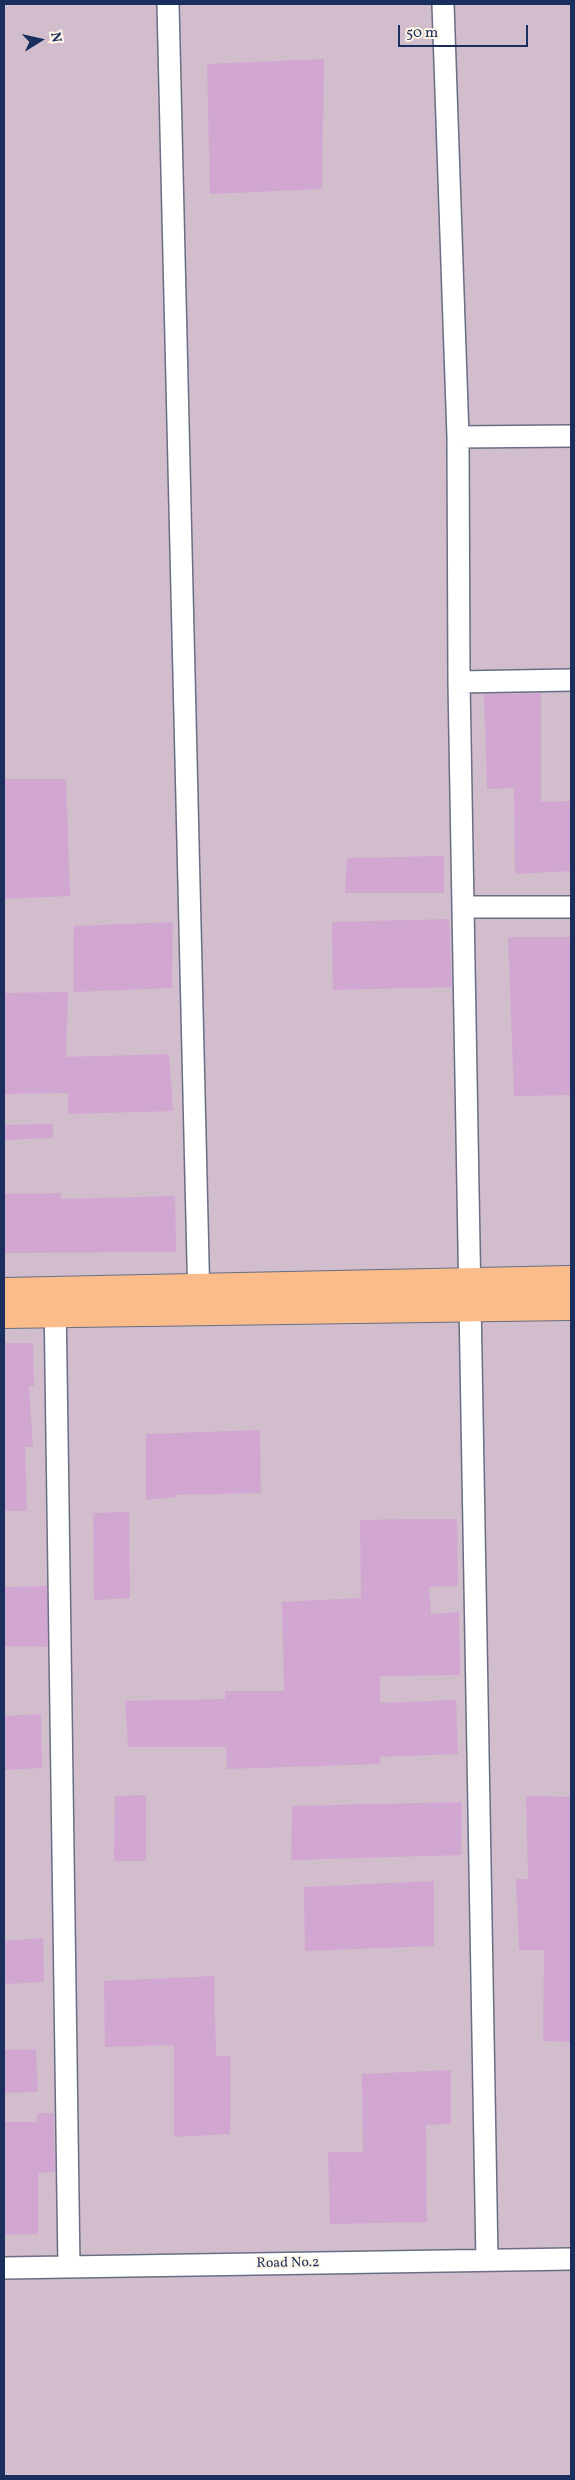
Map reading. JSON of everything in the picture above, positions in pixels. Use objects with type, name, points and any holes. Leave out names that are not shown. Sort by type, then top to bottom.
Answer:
[{"type":"main road","points":[[4,1292],[55,1302],[199,1300],[471,1294],[571,1280]]},
{"type":"main road","points":[[471,1294],[571,1306]]},
{"type":"main road","points":[[4,1314],[55,1302]]},
{"type":"street","points":[[168,4],[199,1300]]},
{"type":"street","points":[[443,4],[458,437],[459,682],[487,2260]]},
{"type":"street","points":[[458,437],[571,436]]},
{"type":"street","points":[[459,682],[571,680]]},
{"type":"street","points":[[463,907],[571,907]]},
{"type":"street","points":[[55,1302],[69,2267]]},
{"type":"street","name":"Road No.2","points":[[4,2268],[571,2259]]},
{"type":"shaded area","points":[[4,4],[571,4],[571,2476],[4,2476]]},
{"type":"building","points":[[324,59],[322,189],[210,194],[207,64]]},
{"type":"building","points":[[541,693],[541,802],[571,801],[571,871],[515,874],[514,788],[487,789],[484,694]]},
{"type":"building","points":[[4,779],[66,779],[70,896],[4,899]]},
{"type":"building","points":[[444,856],[444,893],[345,893],[347,858]]},
{"type":"building","points":[[449,919],[452,987],[333,990],[332,922]]},
{"type":"building","points":[[173,922],[172,988],[73,992],[74,926]]},
{"type":"building","points":[[508,937],[571,937],[571,1095],[514,1096]]},
{"type":"building","points":[[68,992],[66,1057],[169,1054],[173,1111],[68,1114],[68,1093],[4,1094],[4,993]]},
{"type":"building","points":[[53,1124],[53,1138],[4,1140],[4,1125]]},
{"type":"building","points":[[61,1193],[61,1199],[175,1196],[176,1252],[4,1253],[4,1194]]},
{"type":"building","points":[[4,1343],[33,1343],[34,1386],[29,1386],[33,1447],[25,1447],[27,1511],[4,1511]]},
{"type":"building","points":[[260,1430],[261,1493],[176,1495],[176,1497],[146,1500],[146,1434]]},
{"type":"building","points":[[129,1512],[130,1598],[94,1600],[93,1513]]},
{"type":"building","points":[[457,1519],[458,1586],[429,1587],[431,1614],[459,1612],[460,1675],[380,1676],[380,1703],[456,1700],[458,1754],[380,1757],[380,1764],[227,1769],[226,1747],[128,1747],[125,1701],[225,1699],[225,1691],[284,1691],[282,1602],[361,1598],[360,1520]]},
{"type":"building","points":[[47,1586],[48,1647],[4,1646],[4,1587]]},
{"type":"building","points":[[41,1714],[42,1768],[4,1770],[4,1716]]},
{"type":"building","points":[[146,1795],[146,1861],[114,1861],[115,1796]]},
{"type":"building","points":[[526,1796],[571,1797],[571,2042],[543,2041],[544,1950],[519,1950],[516,1879],[528,1879]]},
{"type":"building","points":[[462,1802],[461,1855],[291,1860],[292,1806]]},
{"type":"building","points":[[434,1881],[434,1946],[305,1951],[304,1887]]},
{"type":"building","points":[[43,1938],[44,1982],[4,1984],[4,1941]]},
{"type":"building","points":[[214,1976],[216,2056],[231,2056],[230,2134],[174,2137],[174,2045],[105,2047],[104,1981]]},
{"type":"building","points":[[36,2049],[38,2092],[4,2093],[4,2050]]},
{"type":"building","points":[[451,2070],[451,2124],[426,2125],[427,2222],[330,2224],[328,2152],[363,2152],[362,2074]]},
{"type":"building","points":[[37,2113],[54,2113],[55,2172],[38,2173],[38,2234],[4,2235],[4,2122],[37,2122]]}]
